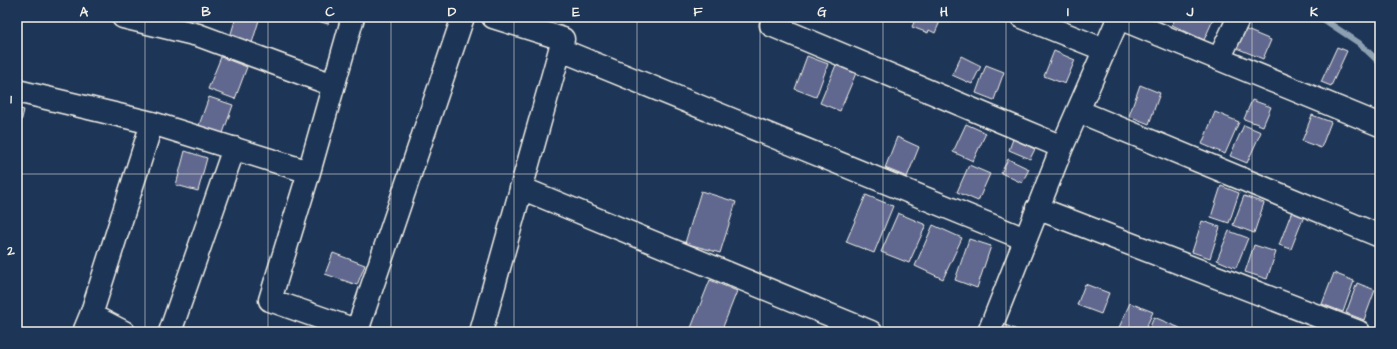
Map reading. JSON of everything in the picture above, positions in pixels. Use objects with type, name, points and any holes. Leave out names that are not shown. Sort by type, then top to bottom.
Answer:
[{"type":"street","points":[[123,17],[198,35],[333,85]]},
{"type":"street","points":[[354,17],[270,300],[359,331],[463,17]]},
{"type":"street","points":[[483,331],[563,39],[493,17]]},
{"type":"street","points":[[1022,17],[1105,50]]},
{"type":"street","points":[[989,332],[1037,208],[1119,17],[1380,125]]},
{"type":"street","points":[[1219,59],[1239,17]]},
{"type":"street","points":[[771,25],[1062,148]]},
{"type":"street","points":[[561,50],[1025,239]]},
{"type":"street","points":[[17,91],[152,122],[309,172]]},
{"type":"street","points":[[1078,110],[1380,236]]},
{"type":"street","points":[[124,332],[87,324],[152,122]]},
{"type":"street","points":[[170,332],[234,148]]},
{"type":"street","points":[[521,188],[871,332]]},
{"type":"street","points":[[1037,208],[1359,332]]},
{"type":"building","points":[[236,17],[260,17],[252,43],[230,37]]},
{"type":"building","points":[[304,17],[330,17],[328,24]]},
{"type":"building","points":[[916,17],[942,17],[935,33],[929,30],[928,33],[912,27]]},
{"type":"building","points":[[1176,17],[1207,17],[1213,20],[1204,40],[1172,25]]},
{"type":"building","points":[[1242,28],[1271,40],[1263,59],[1234,47]]},
{"type":"building","points":[[1337,47],[1347,51],[1331,86],[1321,82]]},
{"type":"building","points":[[1054,51],[1075,60],[1065,84],[1044,76]]},
{"type":"building","points":[[807,56],[828,64],[816,97],[795,89]]},
{"type":"building","points":[[961,56],[981,66],[972,84],[952,75]]},
{"type":"building","points":[[221,57],[247,67],[235,99],[208,89]]},
{"type":"building","points":[[836,65],[856,73],[840,111],[820,103]]},
{"type":"building","points":[[986,65],[1004,72],[994,100],[976,93]]},
{"type":"building","points":[[1140,85],[1160,93],[1149,124],[1129,116]]},
{"type":"building","points":[[209,97],[233,105],[222,136],[198,128]]},
{"type":"building","points":[[1252,100],[1271,107],[1263,126],[1244,119]]},
{"type":"building","points":[[17,108],[24,110],[18,135],[17,135]]},
{"type":"building","points":[[1215,112],[1239,122],[1225,154],[1202,144]]},
{"type":"building","points":[[1312,115],[1331,122],[1321,148],[1302,141]]},
{"type":"building","points":[[966,124],[986,133],[973,161],[953,152]]},
{"type":"building","points":[[1244,125],[1261,132],[1247,163],[1230,156]]},
{"type":"building","points":[[897,137],[919,147],[907,177],[885,168]]},
{"type":"building","points":[[1013,139],[1035,149],[1030,159],[1009,150]]},
{"type":"building","points":[[185,151],[207,158],[198,191],[176,185]]},
{"type":"building","points":[[1008,159],[1029,169],[1022,183],[1001,173]]},
{"type":"building","points":[[969,165],[990,174],[978,201],[957,192]]},
{"type":"building","points":[[1221,186],[1239,193],[1229,223],[1211,217]]},
{"type":"building","points":[[701,191],[736,202],[720,253],[685,243]]},
{"type":"building","points":[[866,195],[893,206],[874,253],[846,242]]},
{"type":"building","points":[[1244,196],[1264,203],[1254,233],[1233,225]]},
{"type":"building","points":[[1292,211],[1304,216],[1291,249],[1279,245]]},
{"type":"building","points":[[898,213],[926,225],[909,263],[881,252]]},
{"type":"building","points":[[1202,221],[1220,227],[1210,258],[1192,252]]},
{"type":"building","points":[[933,225],[962,238],[943,279],[915,266]]},
{"type":"building","points":[[1229,231],[1248,238],[1236,268],[1217,260]]},
{"type":"building","points":[[969,239],[991,246],[977,288],[955,280]]},
{"type":"building","points":[[1254,245],[1276,252],[1267,279],[1245,272]]},
{"type":"building","points":[[333,253],[365,265],[357,285],[325,274]]},
{"type":"building","points":[[1334,273],[1354,281],[1343,312],[1322,304]]},
{"type":"building","points":[[710,280],[737,291],[721,332],[702,332],[691,328]]},
{"type":"building","points":[[1357,283],[1375,290],[1364,320],[1346,313]]},
{"type":"building","points":[[1085,284],[1109,293],[1101,314],[1077,305]]},
{"type":"building","points":[[1130,303],[1153,312],[1144,332],[1117,332]]},
{"type":"building","points":[[1154,317],[1180,328],[1178,332],[1148,332]]},
{"type":"building","points":[[1003,324],[1022,332],[1000,332]]},
{"type":"waterway","points":[[1320,17],[1359,43],[1380,63]]}]
